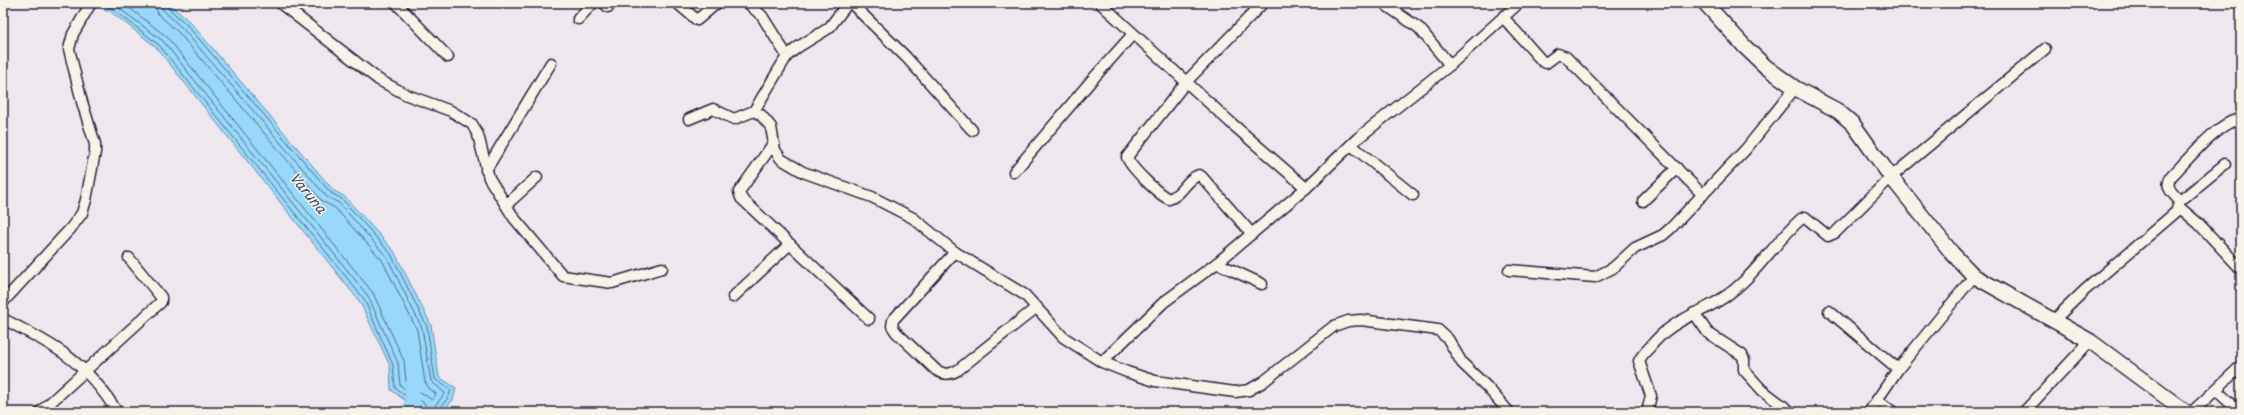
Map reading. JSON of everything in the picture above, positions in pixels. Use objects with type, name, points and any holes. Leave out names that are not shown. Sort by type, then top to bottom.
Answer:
[{"type":"street","points":[[3,302],[70,228],[82,213],[86,200],[95,152],[95,144],[82,102],[69,49],[73,34],[91,3]]},
{"type":"street","points":[[280,3],[392,88],[463,117],[472,124],[478,135],[486,159],[486,170],[506,205],[514,218],[563,276],[612,283],[662,268]]},
{"type":"street","points":[[396,3],[448,56]]},
{"type":"street","points":[[578,19],[593,3]]},
{"type":"street","points":[[677,3],[697,20],[717,3]]},
{"type":"street","points":[[748,3],[762,16],[787,56]]},
{"type":"street","points":[[689,119],[712,109],[734,119],[754,111],[787,56],[798,47],[829,28],[848,3]]},
{"type":"street","points":[[851,3],[906,57],[972,130]]},
{"type":"street","points":[[1100,3],[1186,82],[1306,188]]},
{"type":"street","points":[[1252,234],[1202,177],[1198,175],[1192,178],[1176,195],[1169,199],[1162,195],[1128,160],[1128,153],[1186,82],[1263,3]]},
{"type":"street","points":[[1102,362],[1164,302],[1252,234],[1306,188],[1350,145],[1450,64],[1519,3]]},
{"type":"street","points":[[1705,3],[1745,47],[1766,67],[1795,88],[1838,111],[1854,124],[1891,177],[1952,253],[1974,276],[2090,341],[2186,412]]},
{"type":"street","points":[[1387,6],[1419,28],[1450,64]]},
{"type":"street","points":[[1503,17],[1542,61],[1546,63],[1558,54],[1566,57],[1703,194]]},
{"type":"street","points":[[1014,172],[1133,34]]},
{"type":"street","points":[[1647,412],[1651,396],[1640,366],[1640,357],[1665,330],[1723,298],[1738,286],[1762,264],[1801,219],[1805,217],[1811,220],[1824,233],[1831,236],[1891,177],[2045,49]]},
{"type":"street","points":[[486,170],[551,63]]},
{"type":"street","points":[[1509,270],[1587,277],[1603,274],[1635,248],[1663,235],[1746,149],[1795,88]]},
{"type":"street","points":[[754,111],[761,115],[771,127],[773,144],[781,159],[791,166],[872,197],[913,218],[955,252],[1025,295],[1037,307],[1057,332],[1102,362],[1155,381],[1235,392],[1249,390],[1263,382],[1334,326],[1341,323],[1361,320],[1432,328],[1444,334],[1462,363],[1487,386],[1509,412]]},
{"type":"street","points":[[2241,119],[2231,120],[2220,128],[2168,181],[2169,190],[2180,204],[2241,269]]},
{"type":"street","points":[[773,144],[739,192],[739,195],[869,319]]},
{"type":"street","points":[[1350,145],[1413,195]]},
{"type":"street","points":[[2053,321],[2085,290],[2225,164]]},
{"type":"street","points":[[1643,202],[1677,168]]},
{"type":"street","points":[[506,205],[538,177]]},
{"type":"street","points":[[732,297],[790,244]]},
{"type":"street","points":[[955,252],[893,320],[892,326],[896,332],[936,370],[942,374],[950,375],[1037,307]]},
{"type":"street","points":[[40,412],[86,372],[161,302],[161,297],[129,258]]},
{"type":"street","points":[[1217,262],[1262,284]]},
{"type":"street","points":[[1869,412],[1898,369],[1974,276]]},
{"type":"street","points":[[1829,311],[1898,369]]},
{"type":"street","points":[[1694,313],[1708,334],[1744,357],[1744,370],[1762,390],[1791,412]]},
{"type":"street","points":[[3,319],[48,341],[68,356],[86,372],[107,396],[117,412]]},
{"type":"street","points":[[2024,412],[2090,341]]},
{"type":"street","points":[[2192,412],[2241,366]]},
{"type":"street","points":[[2216,391],[2240,412]]},
{"type":"street","points":[[1877,400],[1893,412]]},
{"type":"water","points":[[88,3],[168,3],[190,22],[334,191],[344,196],[394,251],[431,325],[439,377],[456,388],[453,400],[442,412],[421,412],[391,390],[390,366],[360,302],[156,47],[111,12]]},
{"type":"waterway","name":"Varuna","points":[[407,412],[413,403],[412,386]]}]
